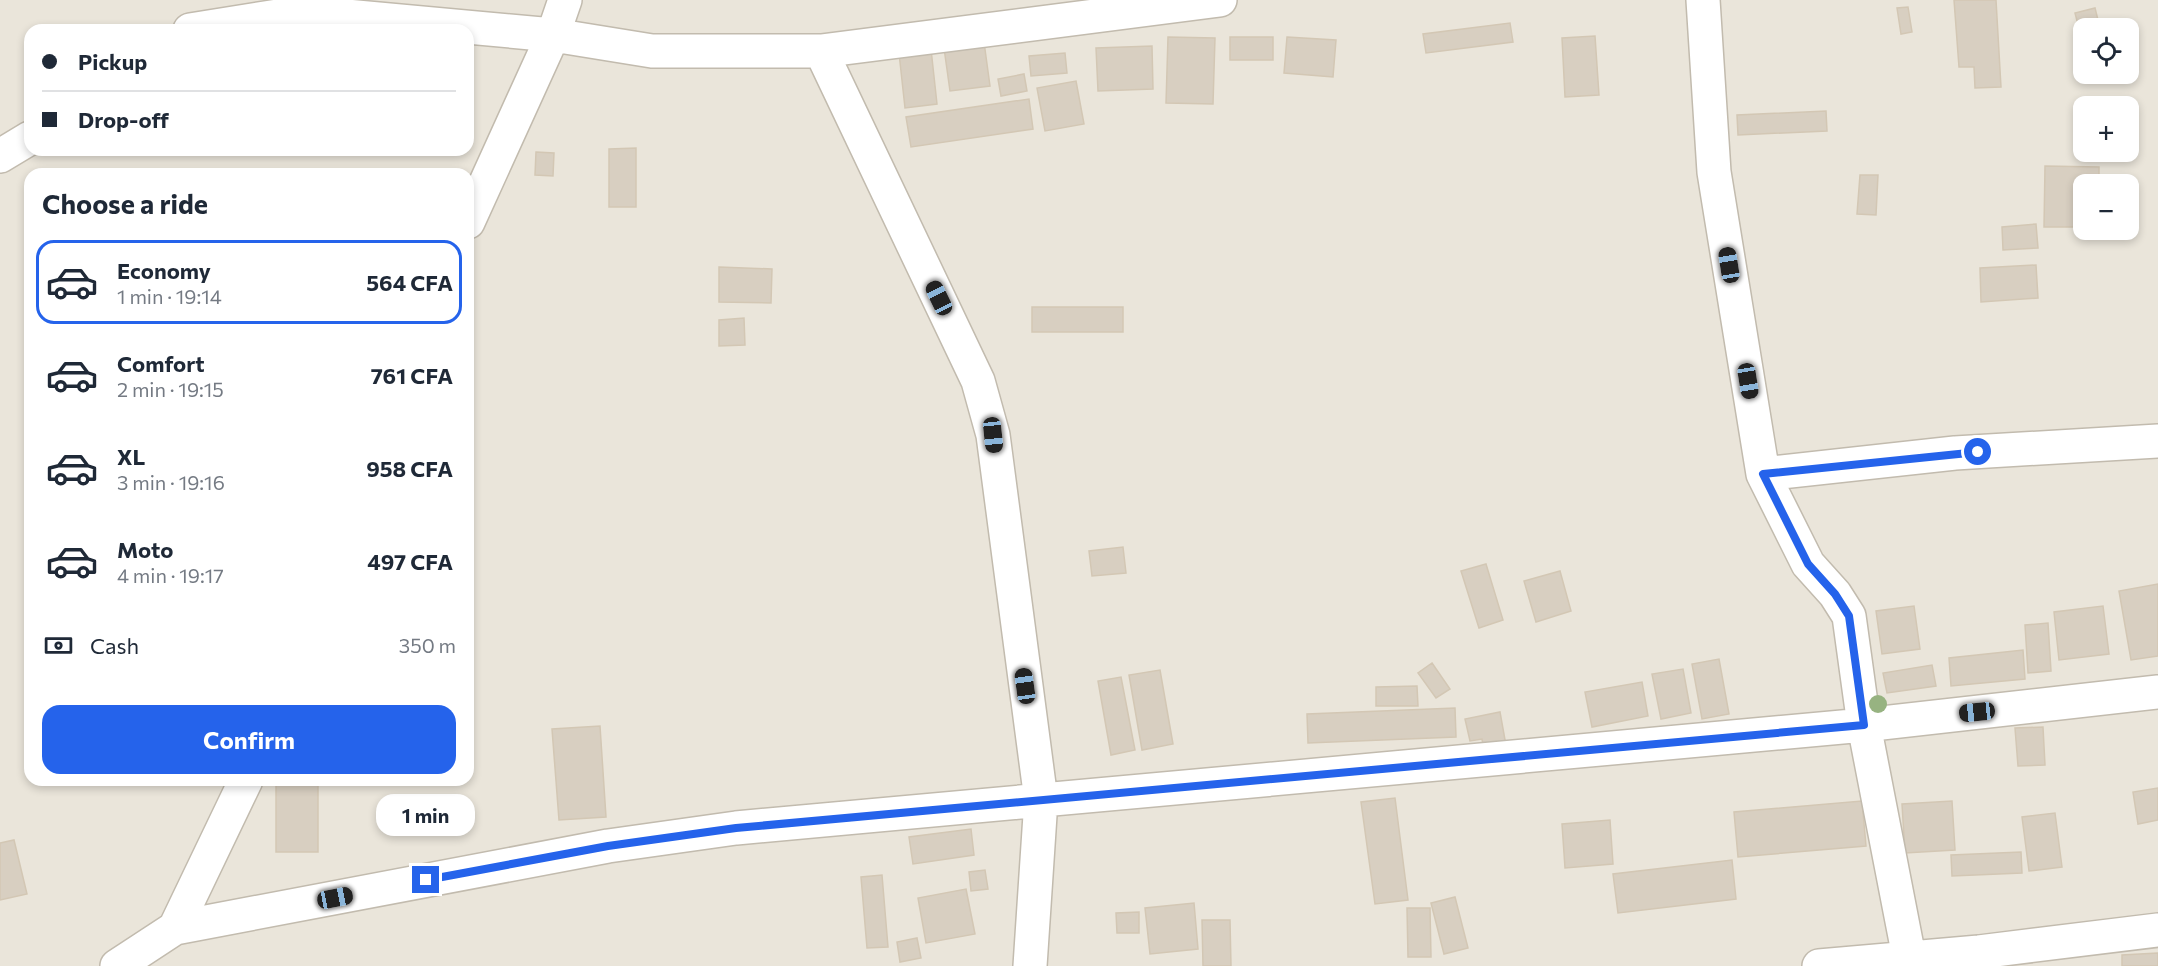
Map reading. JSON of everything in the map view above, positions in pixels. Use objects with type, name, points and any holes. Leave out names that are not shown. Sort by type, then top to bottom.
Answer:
[{"type":"street","points":[[474,209],[553,35],[565,0]]},
{"type":"street","points":[[474,28],[553,35],[652,51],[821,51],[1127,7],[1220,0]]},
{"type":"street","points":[[1703,0],[1714,172],[1763,474],[1808,564],[1835,594],[1849,616],[1864,725],[1909,957]]},
{"type":"street","points":[[228,24],[303,12],[433,24]]},
{"type":"street","points":[[821,51],[978,381],[993,435],[1041,800],[1030,966]]},
{"type":"street","points":[[0,156],[24,142]]},
{"type":"street","points":[[1763,474],[1955,453],[2158,441]]},
{"type":"street","points":[[117,966],[175,928],[608,846],[736,828],[1864,725],[2158,692]]},
{"type":"street","points":[[175,928],[243,786]]},
{"type":"street","points":[[1819,966],[1979,952],[2158,930]]},
{"type":"shaded area","points":[[0,0],[2158,0],[2158,966],[0,966]]},
{"type":"building","points":[[1954,0],[1996,0],[2001,87],[1975,88],[1974,67],[1959,67]]},
{"type":"building","points":[[1908,7],[1912,32],[1901,34],[1897,8]]},
{"type":"building","points":[[2095,8],[2098,18],[2076,18],[2075,13]]},
{"type":"building","points":[[1510,23],[1513,42],[1426,53],[1423,34]]},
{"type":"building","points":[[1595,36],[1599,95],[1565,97],[1562,38]]},
{"type":"building","points":[[1168,37],[1215,38],[1213,104],[1166,103]]},
{"type":"building","points":[[1230,37],[1273,37],[1273,60],[1230,60]]},
{"type":"building","points":[[1287,37],[1336,40],[1333,77],[1284,73]]},
{"type":"building","points":[[984,42],[990,86],[950,91],[944,48]]},
{"type":"building","points":[[1152,46],[1153,89],[1098,91],[1096,48]]},
{"type":"building","points":[[931,49],[937,104],[905,108],[899,53]]},
{"type":"building","points":[[1065,53],[1067,73],[1031,76],[1029,56]]},
{"type":"building","points":[[1024,74],[1027,91],[1001,96],[998,79]]},
{"type":"building","points":[[1076,81],[1084,124],[1045,131],[1037,88]]},
{"type":"building","points":[[1029,99],[1033,129],[911,147],[906,117]]},
{"type":"building","points":[[1826,111],[1827,131],[1738,135],[1737,115]]},
{"type":"building","points":[[636,148],[636,207],[609,207],[609,149]]},
{"type":"building","points":[[536,152],[554,153],[553,176],[535,175]]},
{"type":"building","points":[[2045,166],[2099,167],[2099,174],[2073,174],[2073,227],[2044,227]]},
{"type":"building","points":[[1860,175],[1878,175],[1876,215],[1857,214]]},
{"type":"building","points":[[2036,224],[2038,248],[2003,250],[2002,227]]},
{"type":"building","points":[[2036,265],[2038,298],[1981,302],[1980,268]]},
{"type":"building","points":[[719,267],[772,269],[771,303],[719,302]]},
{"type":"building","points":[[1032,307],[1123,307],[1123,332],[1032,332]]},
{"type":"building","points":[[744,318],[745,345],[719,346],[719,320]]},
{"type":"building","points":[[1123,547],[1126,573],[1092,576],[1089,551]]},
{"type":"building","points":[[1486,564],[1503,620],[1479,628],[1461,571]]},
{"type":"building","points":[[1560,571],[1571,611],[1536,622],[1524,581]]},
{"type":"building","points":[[2158,584],[2158,656],[2131,660],[2119,591]]},
{"type":"building","points":[[1914,606],[1920,649],[1882,654],[1876,611]]},
{"type":"building","points":[[2103,606],[2109,654],[2059,660],[2054,612]]},
{"type":"building","points":[[2048,623],[2051,671],[2028,673],[2025,625]]},
{"type":"building","points":[[2023,650],[2025,679],[1951,686],[1949,658]]},
{"type":"building","points":[[1719,659],[1729,714],[1702,719],[1692,664]]},
{"type":"building","points":[[1432,663],[1450,689],[1436,698],[1418,673]]},
{"type":"building","points":[[1932,665],[1936,686],[1887,693],[1883,673]]},
{"type":"building","points":[[1683,669],[1691,713],[1661,719],[1652,674]]},
{"type":"building","points":[[1160,670],[1173,744],[1142,750],[1129,675]]},
{"type":"building","points":[[1121,677],[1135,750],[1111,755],[1098,681]]},
{"type":"building","points":[[1642,682],[1648,716],[1592,727],[1585,692]]},
{"type":"building","points":[[1417,686],[1418,706],[1376,706],[1376,687]]},
{"type":"building","points":[[1455,708],[1456,737],[1308,743],[1307,714]]},
{"type":"building","points":[[1500,712],[1507,751],[1485,756],[1482,739],[1470,741],[1465,719]]},
{"type":"building","points":[[600,726],[606,817],[559,820],[552,729]]},
{"type":"building","points":[[2043,727],[2045,765],[2018,766],[2015,728]]},
{"type":"building","points":[[276,786],[318,786],[318,852],[276,852]]},
{"type":"building","points":[[2158,788],[2158,820],[2138,824],[2133,792]]},
{"type":"building","points":[[1395,798],[1408,900],[1375,904],[1361,802]]},
{"type":"building","points":[[1862,801],[1866,846],[1738,857],[1734,812]]},
{"type":"building","points":[[1952,801],[1955,850],[1905,853],[1902,804]]},
{"type":"building","points":[[2055,813],[2062,867],[2029,871],[2022,817]]},
{"type":"building","points":[[1610,820],[1613,864],[1565,868],[1562,824]]},
{"type":"building","points":[[971,829],[974,855],[913,864],[909,837]]},
{"type":"building","points":[[14,840],[27,894],[0,900],[0,843]]},
{"type":"building","points":[[2021,852],[2022,873],[1952,876],[1951,855]]},
{"type":"building","points":[[1732,860],[1736,899],[1618,913],[1613,874]]},
{"type":"building","points":[[985,870],[988,889],[971,891],[969,872]]},
{"type":"building","points":[[882,875],[888,947],[867,948],[861,877]]},
{"type":"building","points":[[966,889],[975,934],[926,943],[918,898]]},
{"type":"building","points":[[1455,897],[1468,948],[1444,954],[1431,903]]},
{"type":"building","points":[[1194,903],[1198,949],[1150,954],[1145,908]]},
{"type":"building","points":[[1407,908],[1430,908],[1431,957],[1408,957]]},
{"type":"building","points":[[1139,912],[1139,933],[1117,933],[1116,913]]},
{"type":"building","points":[[1202,920],[1230,920],[1231,966],[1203,966]]},
{"type":"building","points":[[917,938],[921,958],[900,962],[897,942]]},
{"type":"building","points":[[2158,953],[2158,966],[2122,966],[2122,955]]},
{"type":"route","points":[[426,880],[608,846],[736,828],[1864,725],[1849,616],[1835,594],[1808,564],[1763,474],[1978,452]]}]
